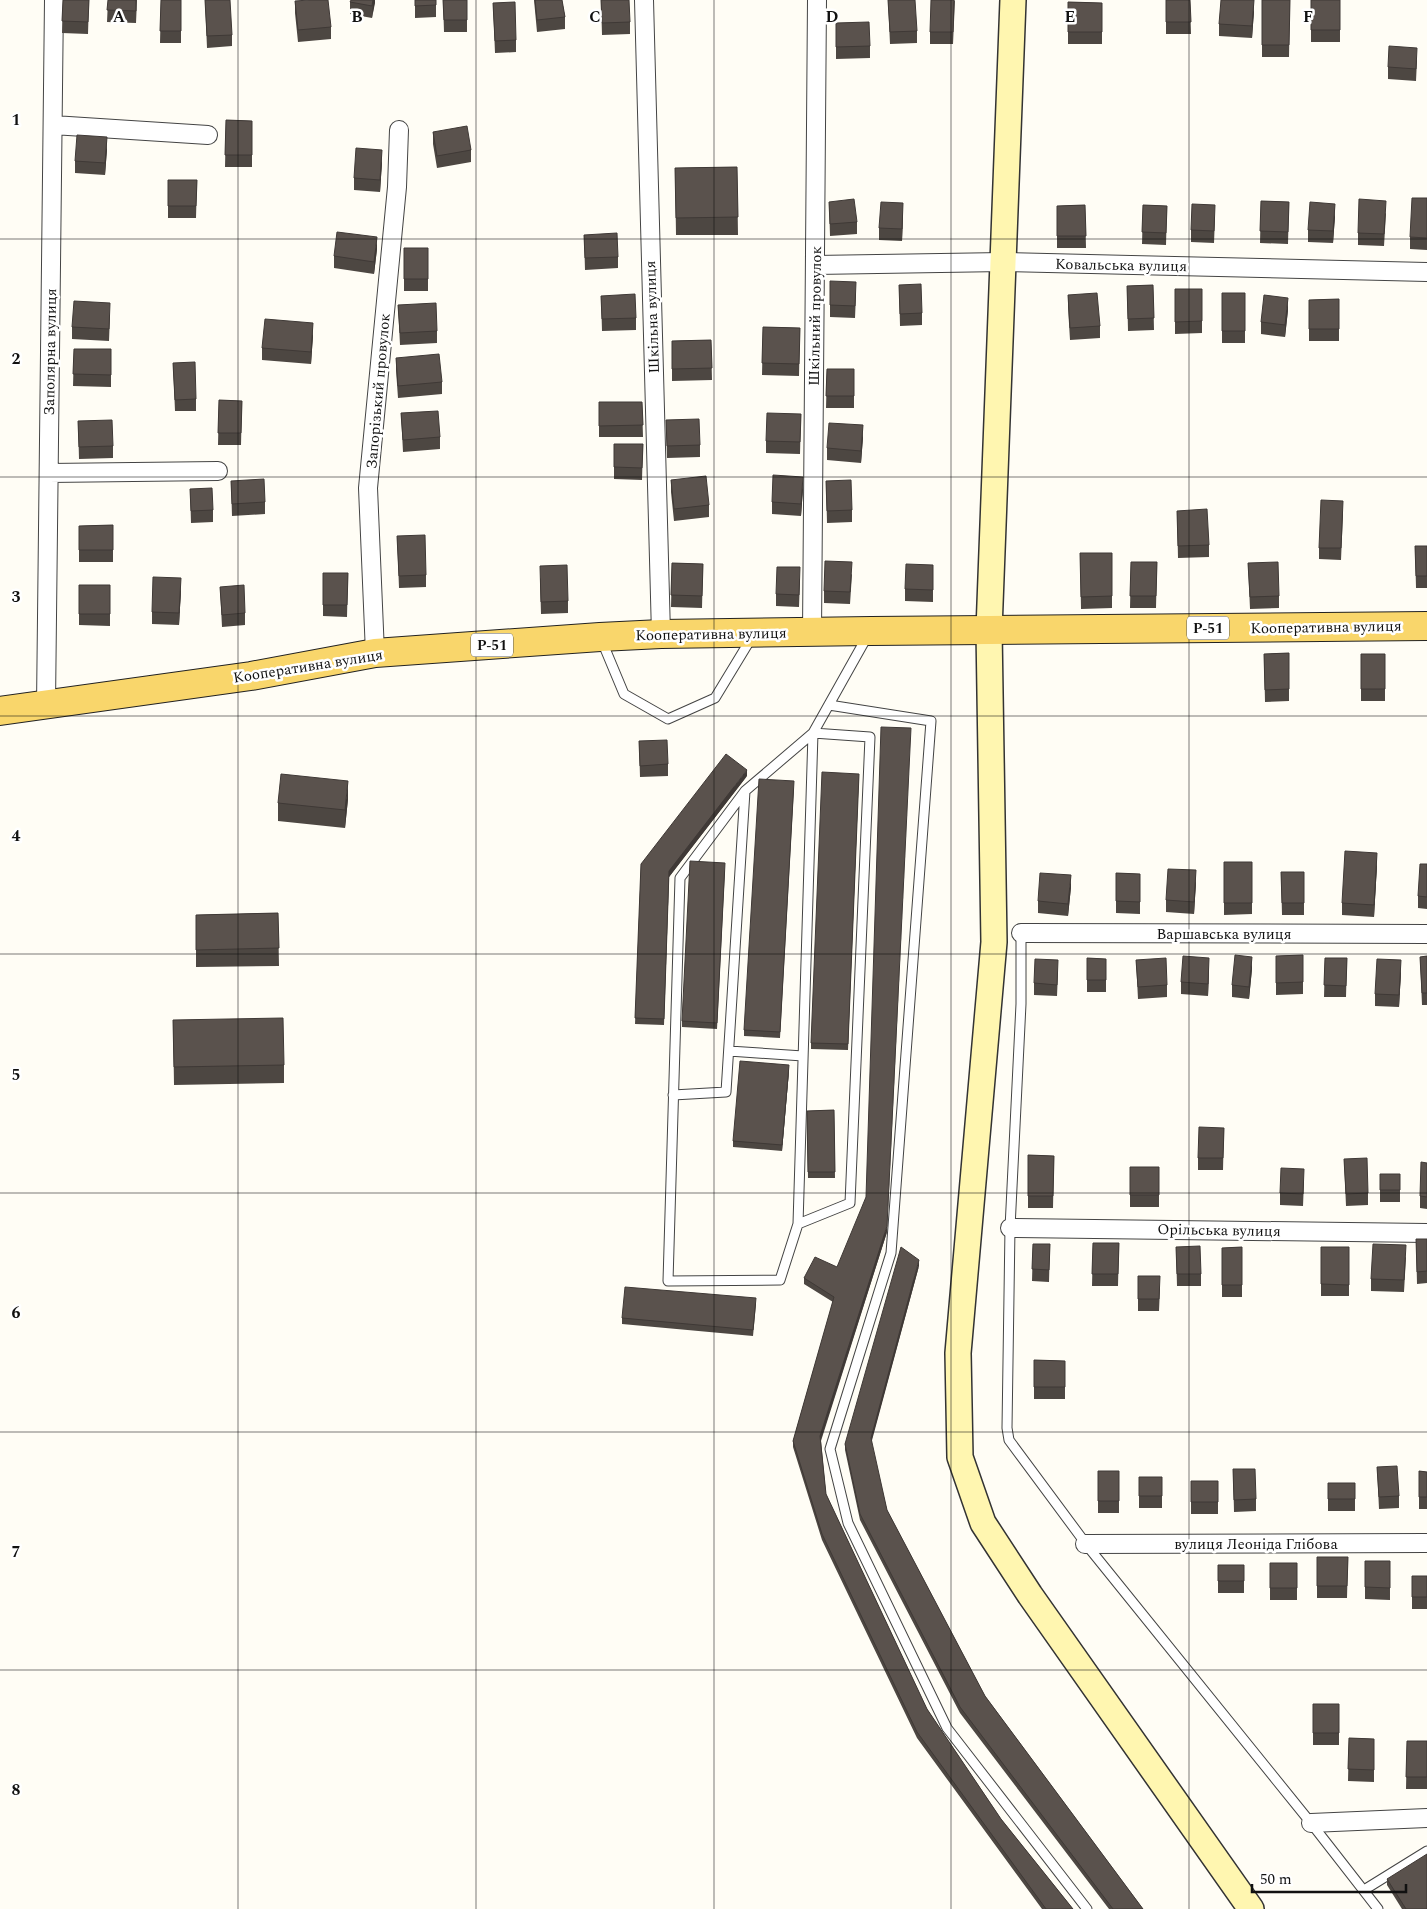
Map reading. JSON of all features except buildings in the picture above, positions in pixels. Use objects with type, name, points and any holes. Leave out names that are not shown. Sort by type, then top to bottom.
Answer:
[{"type":"main road","name":"Кооперативна вулиця","points":[[0,711],[252,676],[374,653],[600,637],[661,634],[871,631],[1427,626]]},
{"type":"street","name":"Заполярна вулиця","points":[[46,705],[54,0]]},
{"type":"street","name":"Шкільна вулиця","points":[[644,0],[661,634]]},
{"type":"street","name":"Шкільний провулок","points":[[812,632],[818,0]]},
{"type":"street","points":[[1013,0],[989,630],[994,942],[958,1353],[960,1458],[983,1523],[1030,1595],[1251,1909]]},
{"type":"street","points":[[53,125],[208,135]]},
{"type":"street","name":"Запорізький провулок","points":[[374,653],[368,488],[397,187],[399,130]]},
{"type":"street","name":"Ковальська вулиця","points":[[815,265],[1003,262],[1427,272]]},
{"type":"street","points":[[49,472],[218,471]]},
{"type":"street","name":"Варшавська вулиця","points":[[1021,933],[1427,934]]},
{"type":"street","name":"Орільська вулиця","points":[[1010,1228],[1427,1233]]},
{"type":"street","name":"вулиця Леоніда Глібова","points":[[1086,1544],[1427,1543]]},
{"type":"street","points":[[1311,1823],[1427,1818]]},
{"type":"lane","points":[[813,733],[798,1224],[780,1280],[668,1281],[680,878],[746,791],[813,733],[871,631]]},
{"type":"lane","points":[[600,637],[624,694],[668,719],[715,698],[755,633]]},
{"type":"lane","points":[[830,704],[931,721],[891,1253],[830,1448],[848,1523],[947,1728],[1087,1909]]},
{"type":"lane","points":[[798,1224],[850,1203],[870,737],[813,733]]},
{"type":"lane","points":[[673,1095],[726,1092],[746,791]]},
{"type":"lane","points":[[1021,933],[1021,1004],[1010,1228],[1007,1428],[1010,1440],[1086,1544],[1378,1909]]},
{"type":"lane","points":[[729,1051],[804,1056]]},
{"type":"lane","points":[[1364,1890],[1427,1851]]}]
